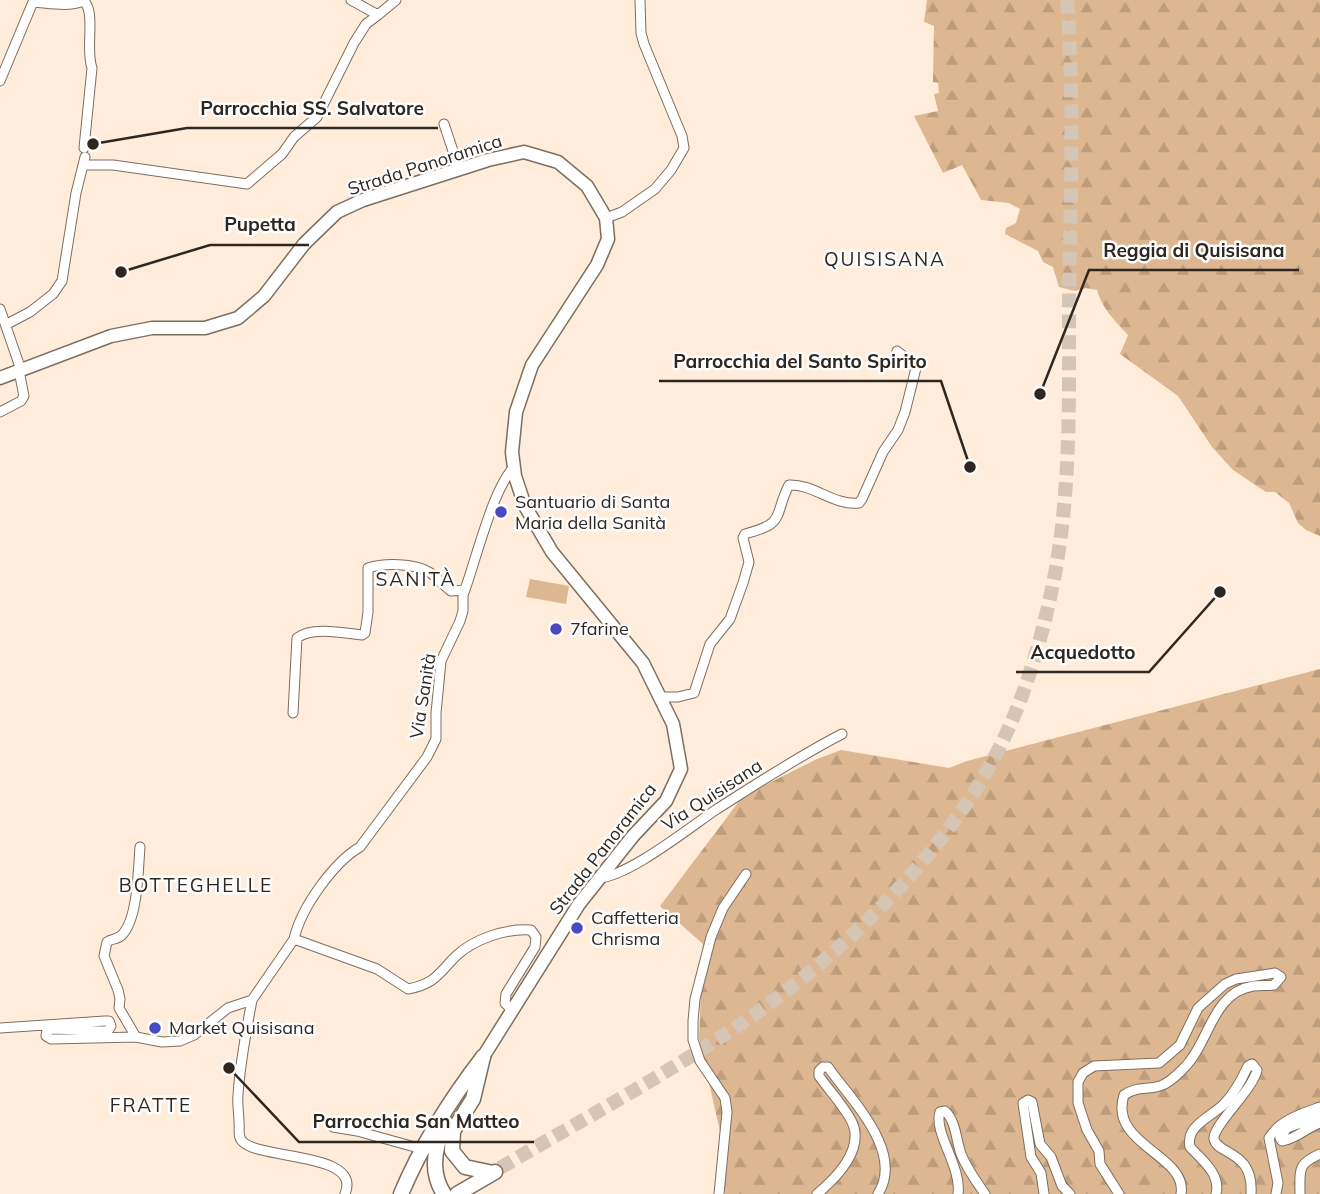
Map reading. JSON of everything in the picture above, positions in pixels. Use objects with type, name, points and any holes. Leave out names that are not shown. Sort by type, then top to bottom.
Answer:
[{"type":"main road","name":"Strada Panoramica","points":[[0,379],[111,336],[152,328],[205,328],[238,318],[264,296],[304,244],[337,212],[363,200],[459,169],[524,152],[558,162],[587,186],[606,218],[608,239],[597,265],[531,365],[516,412],[512,452],[514,467],[525,506],[552,552],[643,663],[673,724],[681,769],[666,801],[598,878],[579,904],[483,1057]]},
{"type":"main road","points":[[401,1194],[422,1149],[459,1088],[483,1057]]},
{"type":"main road","points":[[457,1194],[497,1171],[465,1167],[452,1151],[453,1131],[473,1099],[483,1057]]},
{"type":"main road","points":[[442,1191],[435,1156],[440,1135],[483,1057]]},
{"type":"street","points":[[351,0],[378,15]]},
{"type":"street","points":[[84,157],[113,165],[247,184],[276,160],[294,137],[317,117],[366,24],[396,0]]},
{"type":"street","points":[[606,218],[622,212],[655,189],[684,148],[682,136],[641,33],[640,0]]},
{"type":"street","points":[[0,81],[33,2],[69,4],[85,1],[89,8],[88,57],[92,68],[84,157],[62,281],[53,294],[30,312],[7,324]]},
{"type":"street","points":[[444,124],[459,169]]},
{"type":"street","points":[[0,309],[20,371],[24,396],[21,401],[0,412]]},
{"type":"street","points":[[660,697],[678,697],[694,693],[710,644],[730,619],[743,583],[749,562],[743,538],[745,534],[765,529],[778,516],[789,485],[799,485],[848,503],[859,503],[863,499],[883,452],[898,430],[916,368],[897,351]]},
{"type":"street","name":"Via Sanità","points":[[252,1000],[294,939],[310,902],[345,856],[360,847],[427,757],[436,739],[441,660],[460,621],[465,590],[496,498],[505,477],[514,467]]},
{"type":"street","points":[[293,713],[297,638],[317,632],[365,633],[368,568],[415,567],[427,570],[451,591],[465,590]]},
{"type":"street","name":"Via Quisisana","points":[[598,878],[609,878],[842,734]]},
{"type":"street","points":[[136,1037],[119,1008],[118,990],[104,956],[107,942],[124,933],[132,919],[140,847]]},
{"type":"street","points":[[719,1194],[727,1112],[725,1098],[695,1048],[693,1021],[695,999],[711,937],[723,908],[746,874]]},
{"type":"street","points":[[294,939],[377,969],[408,989],[433,981],[454,958],[478,942],[505,932],[531,930],[536,937],[535,947],[506,994],[505,1003],[512,1010]]},
{"type":"street","points":[[1119,1194],[1100,1164],[1099,1151],[1084,1121],[1077,1091],[1083,1073],[1094,1066],[1159,1063],[1180,1045],[1198,1008],[1225,984],[1236,979],[1275,973],[1281,977],[1274,985],[1243,989],[1221,1006],[1215,1014],[1211,1028],[1182,1070],[1161,1086],[1135,1088],[1124,1095],[1120,1106],[1127,1126],[1143,1144],[1169,1164],[1182,1188],[1181,1194]]},
{"type":"street","points":[[0,1028],[109,1021],[111,1026],[108,1031],[53,1029],[47,1030],[46,1036],[51,1039],[136,1037],[162,1042],[180,1041],[194,1035],[228,1008],[252,1000],[242,1050],[237,1097],[242,1142],[258,1149],[302,1158],[338,1170],[348,1181],[345,1194]]},
{"type":"street","points":[[1216,1194],[1218,1186],[1214,1175],[1190,1147],[1191,1134],[1195,1127],[1223,1106],[1248,1066],[1252,1064],[1257,1069],[1251,1085],[1214,1135],[1218,1146],[1247,1166],[1251,1194]]},
{"type":"street","points":[[817,1194],[832,1180],[851,1155],[855,1140],[852,1121],[819,1076],[823,1067],[828,1067],[863,1111],[877,1136],[884,1167],[884,1180],[878,1194]]},
{"type":"street","points":[[1044,1194],[1041,1173],[1031,1157],[1023,1111],[1023,1103],[1028,1100],[1032,1102],[1040,1144],[1051,1157],[1062,1186],[1070,1194]]},
{"type":"street","points":[[1276,1194],[1278,1183],[1269,1138],[1278,1127],[1293,1117],[1320,1107]]},
{"type":"street","points":[[958,1194],[956,1171],[938,1125],[940,1112],[945,1111],[951,1120],[962,1156],[985,1194]]},
{"type":"street","points":[[1320,1116],[1287,1128],[1280,1138],[1282,1141],[1288,1141],[1295,1138],[1299,1132],[1320,1123]]},
{"type":"street","points":[[333,1127],[422,1149]]},
{"type":"street","points":[[1300,1194],[1302,1164],[1320,1154]]},
{"type":"green space","points":[[927,0],[1320,0],[1320,536],[1298,523],[1289,503],[1275,492],[1266,492],[1233,470],[1212,447],[1178,396],[1120,354],[1128,335],[1105,308],[1097,290],[1086,288],[1075,291],[1059,287],[1053,267],[1043,262],[1038,251],[1005,234],[1006,228],[1016,223],[1020,209],[1009,203],[981,200],[962,165],[943,173],[914,116],[938,111],[934,94],[939,93],[938,83],[933,82],[934,26],[924,22]]},
{"type":"green space","points":[[530,579],[569,586],[566,604],[526,597]]},
{"type":"green space","points":[[1320,669],[1320,1194],[725,1194],[723,1145],[699,1038],[703,944],[660,906],[743,796],[841,750],[949,768],[967,761]]},
{"type":"tunnel","points":[[500,1168],[710,1044],[817,966],[892,896],[926,858],[957,818],[984,776],[1006,734],[1026,684],[1046,615],[1057,563],[1065,492],[1069,421],[1071,157],[1067,0]]},
{"type":"place","name":"Parrocchia SS. Salvatore","points":[[93,144]]},
{"type":"place","name":"Pupetta","points":[[121,272]]},
{"type":"place","name":"Reggia di Quisisana","points":[[1040,394]]},
{"type":"place","name":"Parrocchia del Santo Spirito","points":[[970,467]]},
{"type":"place","name":"Santuario di Santa Maria della Sanità","points":[[501,512]]},
{"type":"place","name":"Acquedotto","points":[[1220,592]]},
{"type":"place","name":"7farine","points":[[556,629]]},
{"type":"place","name":"Caffetteria Chrisma","points":[[577,928]]},
{"type":"place","name":"Market Quisisana","points":[[155,1028]]},
{"type":"place","name":"Parrocchia San Matteo","points":[[229,1068]]},
{"type":"district","name":"QUISISANA","points":[[885,259]]},
{"type":"district","name":"SANITÀ","points":[[416,579]]},
{"type":"district","name":"BOTTEGHELLE","points":[[196,885]]},
{"type":"district","name":"FRATTE","points":[[151,1105]]}]
